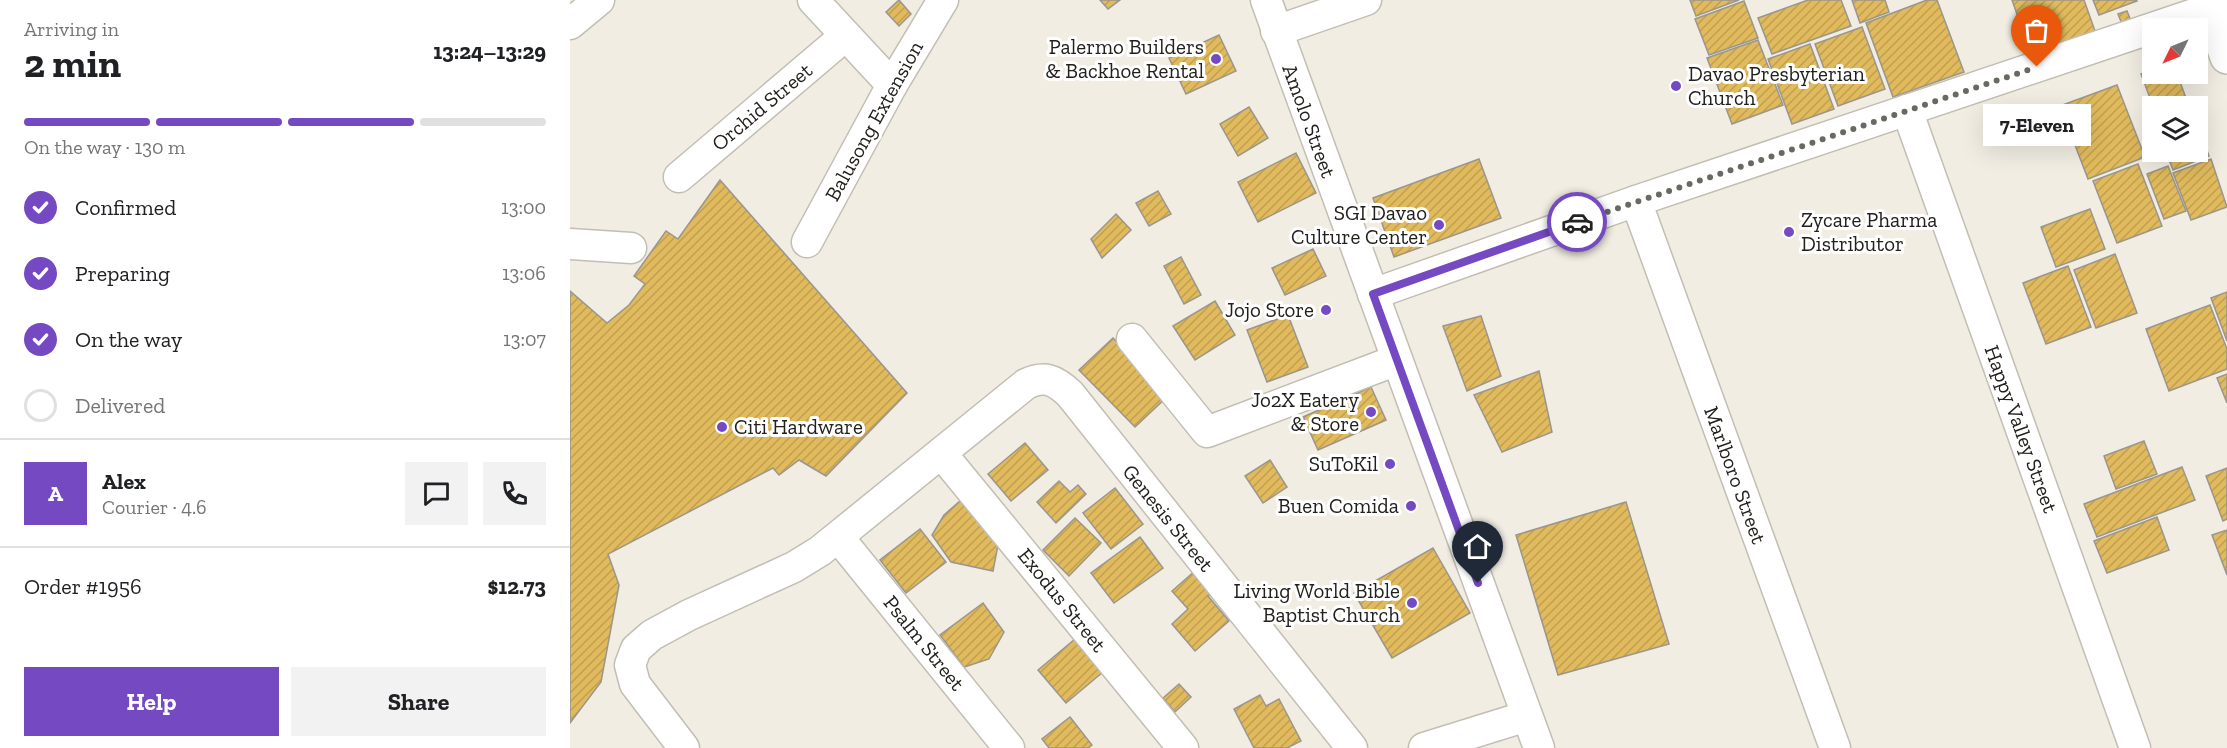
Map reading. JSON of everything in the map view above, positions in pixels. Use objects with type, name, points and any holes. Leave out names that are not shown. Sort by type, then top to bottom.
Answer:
[{"type":"main road","points":[[2215,4],[2227,57]]},
{"type":"street","points":[[570,24],[599,0]]},
{"type":"street","points":[[813,0],[892,85]]},
{"type":"street","name":"Balusong Extension","points":[[807,242],[892,85],[943,0]]},
{"type":"street","name":"Amolo Street","points":[[1266,0],[1539,748]]},
{"type":"street","points":[[1276,31],[1366,0]]},
{"type":"street","points":[[1373,294],[1636,201],[2215,4]]},
{"type":"street","name":"Orchid Street","points":[[679,177],[845,36]]},
{"type":"street","name":"Happy Valley Street","points":[[1907,110],[2135,748]]},
{"type":"street","name":"Marlboro Street","points":[[1636,201],[1835,748]]},
{"type":"street","points":[[570,244],[631,248]]},
{"type":"street","points":[[1132,339],[1207,432],[1397,360]]},
{"type":"street","name":"Genesis Street","points":[[941,453],[1026,384],[1037,379],[1057,382],[1070,394],[1352,748]]},
{"type":"street","points":[[684,748],[635,684],[630,665],[636,650],[652,635],[689,615],[794,567],[839,538],[941,453]]},
{"type":"street","name":"Exodus Street","points":[[941,453],[1183,748]]},
{"type":"street","name":"Psalm Street","points":[[839,538],[1009,748]]},
{"type":"street","points":[[1424,748],[1527,716]]},
{"type":"building","points":[[899,0],[911,14],[899,26],[886,12]]},
{"type":"building","points":[[1100,0],[1120,0],[1108,9]]},
{"type":"building","points":[[1690,0],[1739,0],[1696,16]]},
{"type":"building","points":[[1808,0],[1841,0],[1851,26],[1772,54],[1758,18]]},
{"type":"building","points":[[1852,0],[1885,0],[1889,12],[1860,23]]},
{"type":"building","points":[[1927,0],[1937,0],[1964,72],[1893,97],[1866,23]]},
{"type":"building","points":[[2012,0],[2084,0],[2095,31],[2031,54]]},
{"type":"building","points":[[2093,0],[2136,0],[2137,1],[2099,15]]},
{"type":"building","points":[[1744,1],[1758,38],[1709,55],[1695,19]]},
{"type":"building","points":[[2127,11],[2131,21],[2122,24],[2118,14]]},
{"type":"building","points":[[1862,27],[1885,89],[1838,106],[1815,44]]},
{"type":"building","points":[[1219,35],[1236,71],[1186,94],[1169,58]]},
{"type":"building","points":[[1758,40],[1783,105],[1732,124],[1707,58]]},
{"type":"building","points":[[1810,44],[1834,109],[1792,124],[1768,59]]},
{"type":"building","points":[[2145,84],[2181,84],[2185,96],[2149,96]]},
{"type":"building","points":[[2117,85],[2142,149],[2142,158],[2088,179],[2060,106]]},
{"type":"building","points":[[1249,107],[1268,138],[1238,156],[1220,124]]},
{"type":"building","points":[[1296,153],[1316,193],[1258,222],[1238,182]]},
{"type":"building","points":[[1479,159],[1501,218],[1394,257],[1373,198]]},
{"type":"building","points":[[2211,159],[2227,207],[2191,220],[2173,173]]},
{"type":"building","points":[[2170,162],[2194,162],[2173,170]]},
{"type":"building","points":[[2138,164],[2162,226],[2117,243],[2093,181]]},
{"type":"building","points":[[2168,166],[2186,211],[2164,219],[2147,174]]},
{"type":"building","name":"Citi Hardware","points":[[720,180],[907,393],[826,476],[799,460],[779,475],[773,468],[608,554],[619,585],[601,682],[570,723],[570,291],[607,323],[629,305],[645,284],[634,276],[666,231],[678,239]]},
{"type":"building","points":[[1158,191],[1171,214],[1149,226],[1136,203]]},
{"type":"building","points":[[2090,209],[2105,249],[2056,267],[2041,227]]},
{"type":"building","points":[[1116,214],[1131,230],[1102,258],[1091,239]]},
{"type":"building","points":[[1313,249],[1326,276],[1285,295],[1272,268]]},
{"type":"building","points":[[2115,254],[2137,313],[2096,328],[2074,270]]},
{"type":"building","points":[[1181,257],[1201,295],[1184,304],[1164,266]]},
{"type":"building","points":[[2068,266],[2091,327],[2046,344],[2023,283]]},
{"type":"building","points":[[2227,292],[2227,341],[2211,298]]},
{"type":"building","points":[[1215,301],[1235,335],[1195,360],[1173,326]]},
{"type":"building","points":[[2210,305],[2227,349],[2227,369],[2169,391],[2146,329]]},
{"type":"building","points":[[1288,315],[1308,367],[1267,382],[1247,330]]},
{"type":"building","points":[[1481,316],[1501,376],[1467,391],[1443,326]]},
{"type":"building","points":[[1113,338],[1169,395],[1135,427],[1079,370]]},
{"type":"building","points":[[1539,371],[1552,432],[1502,452],[1474,395]]},
{"type":"building","points":[[2227,374],[2227,403],[2217,378]]},
{"type":"building","points":[[1371,387],[1386,420],[1318,450],[1303,417]]},
{"type":"building","points":[[2144,441],[2157,474],[2116,489],[2104,456]]},
{"type":"building","points":[[1025,443],[1048,470],[1011,501],[988,474]]},
{"type":"building","points":[[1270,460],[1287,487],[1263,503],[1245,476]]},
{"type":"building","points":[[2182,467],[2195,500],[2097,537],[2084,504]]},
{"type":"building","points":[[2227,468],[2227,519],[2223,521],[2206,476]]},
{"type":"building","points":[[1059,481],[1070,492],[1078,485],[1086,494],[1056,523],[1037,502]]},
{"type":"building","points":[[1115,488],[1143,524],[1111,549],[1083,513]]},
{"type":"building","points":[[961,500],[998,545],[993,571],[951,562],[932,535],[944,515]]},
{"type":"building","points":[[1626,502],[1669,644],[1558,675],[1516,535]]},
{"type":"building","points":[[2157,517],[2169,550],[2107,573],[2094,541]]},
{"type":"building","points":[[1075,518],[1101,543],[1069,576],[1043,550]]},
{"type":"building","points":[[920,529],[946,562],[906,593],[880,560]]},
{"type":"building","points":[[2227,530],[2227,575],[2212,535]]},
{"type":"building","points":[[1140,537],[1163,568],[1114,603],[1091,573]]},
{"type":"building","name":"Living World Bible Baptist Church","points":[[1433,548],[1470,613],[1392,658],[1354,593]]},
{"type":"building","points":[[1196,570],[1214,591],[1208,596],[1229,621],[1195,651],[1172,624],[1188,609],[1172,591]]},
{"type":"building","points":[[983,603],[1004,632],[989,659],[964,667],[940,635]]},
{"type":"building","points":[[1075,639],[1103,672],[1066,703],[1038,670]]},
{"type":"building","points":[[1179,684],[1191,697],[1175,712],[1163,698]]},
{"type":"building","points":[[1260,695],[1266,706],[1279,699],[1301,741],[1287,748],[1254,748],[1234,709]]},
{"type":"building","points":[[1070,717],[1092,745],[1088,748],[1049,748],[1042,739]]},
{"type":"way so far","points":[[1577,222],[2037,67]]},
{"type":"place","name":"Palermo Builders & Backhoe Rental","points":[[1216,59]]},
{"type":"place","name":"7-Eleven","points":[[2037,67]]},
{"type":"place","name":"Davao Presbyterian Church","points":[[1676,86]]},
{"type":"place","name":"SGI Davao Culture Center","points":[[1439,225]]},
{"type":"place","name":"Zycare Pharma Distributor","points":[[1789,232]]},
{"type":"place","name":"Jojo Store","points":[[1326,310]]},
{"type":"place","name":"Jo2X Eatery & Store","points":[[1371,412]]},
{"type":"place","name":"Citi Hardware","points":[[722,427]]},
{"type":"place","name":"SuToKil","points":[[1390,464]]},
{"type":"place","name":"Buen Comida","points":[[1411,506]]},
{"type":"place","name":"Living World Bible Baptist Church","points":[[1412,603]]},
{"type":"route","points":[[1478,583],[1373,294],[1577,222]]}]
